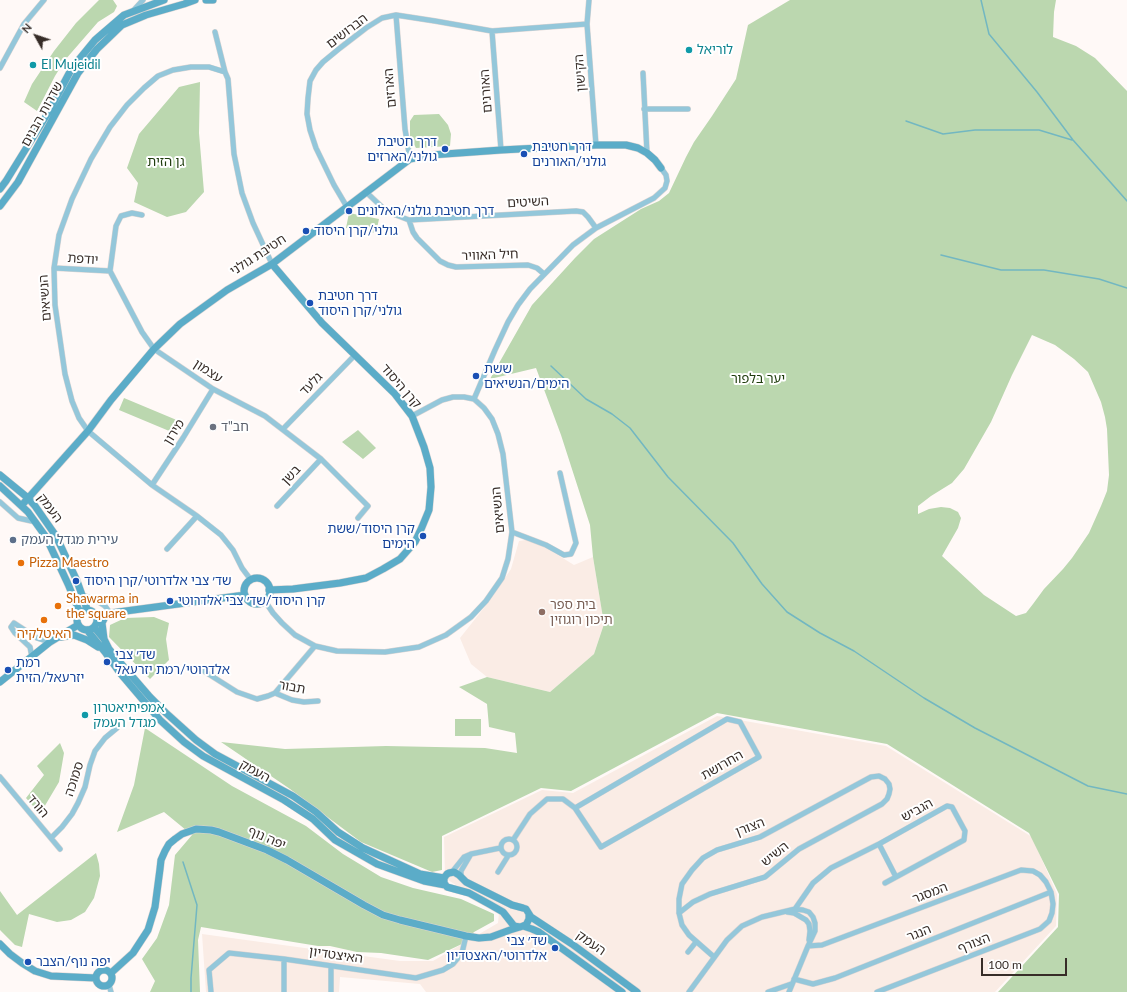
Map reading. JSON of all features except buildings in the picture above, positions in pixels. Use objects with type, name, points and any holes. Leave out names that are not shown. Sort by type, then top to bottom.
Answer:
[{"type":"main road","name":"שדרות הבנים","points":[[0,189],[48,113],[72,68],[95,40],[124,15],[164,0]]},
{"type":"main road","name":"שדרות הבנים","points":[[0,206],[18,182],[78,73],[97,49],[122,25],[146,15],[195,0]]},
{"type":"main road","points":[[206,0],[213,0]]},
{"type":"main road","name":"חטיבת גולני","points":[[22,505],[88,431],[111,400],[154,349],[180,324],[227,290],[272,264],[410,159],[431,155],[501,150],[626,145],[638,148],[647,153],[656,160],[661,168]]},
{"type":"main road","name":"קרן היסוד","points":[[269,590],[293,589],[340,583],[366,578],[383,570],[400,559],[414,542],[422,528],[429,510],[431,487],[430,468],[412,416],[395,394],[322,323],[272,264]]},
{"type":"main road","name":"העמק","points":[[0,475],[28,498],[56,536],[77,581],[87,609]]},
{"type":"main road","name":"העמק","points":[[1,489],[22,505],[36,522],[47,539],[80,613]]},
{"type":"main road","points":[[257,578],[263,580],[267,584],[269,590],[269,595],[265,601],[258,604],[251,603],[244,595],[244,588],[248,582],[257,578]]},
{"type":"main road","points":[[96,615],[244,595]]},
{"type":"main road","points":[[87,609],[93,611],[98,622],[91,629],[81,628],[78,625],[77,619],[80,613],[87,609]]},
{"type":"main road","points":[[104,639],[102,623],[108,613]]},
{"type":"main road","points":[[0,682],[50,642],[78,625]]},
{"type":"main road","name":"העמק","points":[[91,629],[104,639],[118,660],[150,697],[191,735],[216,754],[294,796],[316,812],[338,832],[364,848],[420,874],[445,882],[449,888],[469,893],[503,912],[514,926],[528,927],[539,932],[622,992]]},
{"type":"main road","name":"העמק","points":[[91,629],[120,673],[160,720],[202,756],[284,800],[313,820],[335,840],[377,864],[424,881],[445,882]]},
{"type":"main road","points":[[59,637],[74,635],[88,640],[105,652]]},
{"type":"main road","name":"יפה נוף","points":[[110,973],[133,953],[148,930],[155,907],[161,860],[169,844],[182,834],[196,829],[218,832],[269,851],[287,860],[364,906],[389,917],[479,938],[491,937],[522,927]]},
{"type":"main road","points":[[445,882],[447,874],[452,872]]},
{"type":"main road","name":"העמק","points":[[452,872],[457,873],[466,882],[512,905],[523,908],[529,915],[637,992]]},
{"type":"main road","points":[[522,927],[528,922],[529,915]]},
{"type":"main road","points":[[491,937],[503,930],[509,920]]},
{"type":"main road","points":[[0,944],[10,954],[35,971],[51,976],[96,978]]},
{"type":"main road","points":[[101,970],[106,970],[110,973],[112,981],[110,988],[101,986],[97,982],[97,974],[101,970]]},
{"type":"street","points":[[0,68],[24,24],[44,0]]},
{"type":"street","points":[[133,11],[143,0]]},
{"type":"street","name":"הקישון","points":[[589,0],[587,24],[596,145]]},
{"type":"street","name":"הברושים","points":[[347,207],[334,185],[316,148],[307,114],[308,98],[310,81],[316,70],[323,62],[366,28],[382,18],[396,15],[492,31],[587,24]]},
{"type":"street","name":"הארזים","points":[[396,15],[405,129],[410,159]]},
{"type":"street","name":"האורנים","points":[[492,31],[501,150]]},
{"type":"street","points":[[215,32],[228,79],[234,154],[242,193],[253,223],[272,264]]},
{"type":"street","name":"הנשיאים","points":[[225,72],[209,67],[191,67],[173,70],[158,76],[127,106],[110,127],[91,159],[72,199],[59,235],[54,268],[55,305],[65,374],[72,401],[79,418],[88,431],[152,485],[197,516],[221,535],[233,550],[242,568],[251,580]]},
{"type":"street","points":[[643,73],[647,153]]},
{"type":"street","points":[[644,108],[688,109]]},
{"type":"street","points":[[412,416],[442,400],[464,397],[474,399],[494,350],[508,322],[530,289],[573,245],[596,228],[654,198],[665,188],[667,181],[666,175],[661,168]]},
{"type":"street","name":"השיטים","points":[[366,192],[383,208],[409,220],[576,211],[583,212],[596,228]]},
{"type":"street","points":[[110,271],[116,226],[121,216],[132,213],[142,215]]},
{"type":"street","name":"חיל האוויר","points":[[409,220],[413,232],[417,238],[440,261],[448,265],[456,267],[528,265],[537,268],[544,274]]},
{"type":"street","name":"יודפת","points":[[54,268],[110,271]]},
{"type":"street","name":"עצמון","points":[[110,271],[142,332],[154,349],[213,389],[265,416],[284,429],[321,459],[368,506],[358,518]]},
{"type":"street","name":"גלעד","points":[[284,429],[355,355]]},
{"type":"street","name":"מירון","points":[[152,485],[213,389]]},
{"type":"street","name":"הנשיאים","points":[[265,601],[273,613],[295,635],[315,646],[337,652],[385,652],[419,648],[446,635],[471,617],[486,601],[502,578],[508,559],[512,532],[503,454],[498,434],[492,419],[484,408],[474,399]]},
{"type":"street","name":"בשן","points":[[277,506],[321,459]]},
{"type":"street","points":[[512,532],[546,545],[564,555],[571,554],[576,543],[560,473]]},
{"type":"street","points":[[1,489],[8,483]]},
{"type":"street","points":[[0,502],[18,518],[36,522]]},
{"type":"street","points":[[167,549],[197,516]]},
{"type":"street","points":[[82,595],[94,598],[105,606],[108,613]]},
{"type":"street","points":[[32,657],[30,647],[14,633],[11,627],[14,623],[37,638],[50,642]]},
{"type":"street","points":[[275,693],[315,646]]},
{"type":"street","name":"תבור","points":[[199,668],[237,692],[257,699],[275,693],[292,700],[304,702],[318,701]]},
{"type":"street","name":"החרושת","points":[[513,840],[530,814],[547,799],[563,799],[575,808],[601,847],[759,757],[740,722],[727,720],[575,808]]},
{"type":"street","name":"סמוכה","points":[[51,838],[62,827],[78,803],[85,787],[90,765],[95,752],[105,738],[117,728]]},
{"type":"street","name":"הצורן","points":[[714,957],[689,935],[682,925],[679,913],[679,899],[682,884],[703,858],[717,850],[760,837],[871,777],[879,776],[885,779],[889,784],[889,794],[887,799],[882,804]]},
{"type":"street","name":"הורד","points":[[0,777],[60,849]]},
{"type":"street","name":"השיש","points":[[679,913],[693,902],[710,894],[765,876],[799,848],[882,804]]},
{"type":"street","name":"הגביש","points":[[795,909],[813,883],[831,868],[947,806],[952,807],[965,831],[964,840],[885,883]]},
{"type":"street","points":[[498,872],[508,856],[517,850],[516,844],[513,840],[508,839],[502,843],[500,848]]},
{"type":"street","points":[[878,844],[896,877]]},
{"type":"street","points":[[452,872],[464,857],[471,854],[500,848]]},
{"type":"street","points":[[500,848],[504,854],[508,856]]},
{"type":"street","points":[[460,877],[461,871],[471,854]]},
{"type":"street","name":"המסגר","points":[[808,946],[822,945],[1021,870],[1033,871],[1040,875],[1046,882],[1050,892]]},
{"type":"street","name":"הנגר","points":[[794,979],[813,984],[835,978],[1050,892]]},
{"type":"street","name":"הצורף","points":[[877,992],[1040,929],[1048,921],[1052,912],[1053,904],[1050,892]]},
{"type":"street","points":[[689,992],[727,940],[742,926],[762,917],[795,909],[809,912],[815,922],[815,931],[791,984],[789,992]]},
{"type":"street","points":[[785,912],[794,913],[806,920],[809,924],[810,931],[808,946]]},
{"type":"street","name":"האיצטדיון","points":[[211,992],[209,970],[229,953],[284,959],[416,978],[443,970],[453,964],[462,953],[466,936]]},
{"type":"street","points":[[688,952],[696,942]]},
{"type":"street","points":[[284,959],[284,992]]},
{"type":"street","points":[[331,966],[331,992]]},
{"type":"street","points":[[768,992],[791,984]]},
{"type":"shaded area","name":"בית ספר תיכון רוגוזין","points":[[532,539],[574,565],[593,557],[604,624],[594,654],[550,692],[487,677],[471,664],[460,638],[491,599],[511,569],[519,541]]},
{"type":"shaded area","points":[[717,716],[886,746],[1032,837],[1057,894],[1056,926],[995,992],[426,992],[420,984],[340,977],[339,992],[206,992],[202,934],[400,961],[433,961],[498,923],[499,913],[445,878],[444,837],[542,790],[573,793]]},
{"type":"green space","points":[[99,0],[113,0],[117,6],[114,12],[98,22],[65,60],[37,111],[24,102],[32,84],[54,51],[76,23]]},
{"type":"green space","name":"יער בלפור","points":[[790,0],[1056,0],[1053,37],[1076,46],[1095,58],[1127,91],[1127,992],[998,992],[1058,927],[1059,894],[1029,833],[887,744],[717,713],[571,791],[541,788],[442,836],[442,870],[432,872],[361,842],[290,789],[221,742],[285,749],[386,746],[485,748],[517,753],[515,733],[489,727],[487,704],[459,687],[487,677],[550,692],[594,654],[604,624],[593,557],[590,525],[561,435],[536,368],[490,379],[532,305],[575,258],[594,239],[641,209],[659,201],[669,193],[694,142],[736,79],[748,25]],"holes":[[[1032,335],[1055,345],[1088,372],[1101,402],[1107,429],[1109,475],[1107,491],[1089,533],[1072,558],[1044,589],[1026,613],[1016,616],[984,595],[942,556],[958,528],[961,518],[958,512],[950,508],[941,507],[929,509],[918,514],[918,506],[952,483],[964,469],[991,422]]]},
{"type":"green space","name":"גן הזית","points":[[200,82],[199,133],[204,192],[186,212],[167,217],[134,202],[138,183],[127,168],[139,134],[179,87]]},
{"type":"green space","points":[[439,114],[448,125],[451,134],[450,146],[416,148],[410,137],[410,121],[414,115]]},
{"type":"green space","points":[[349,213],[379,219],[376,233],[346,228]]},
{"type":"green space","points":[[124,398],[179,421],[174,433],[119,410]]},
{"type":"green space","points":[[358,430],[376,448],[363,459],[342,442]]},
{"type":"green space","points":[[154,617],[169,623],[166,639],[169,660],[150,679],[109,637],[110,625],[125,618]]},
{"type":"green space","points":[[455,719],[481,719],[481,736],[455,736]]},
{"type":"green space","points":[[145,728],[232,786],[306,826],[343,854],[381,877],[413,888],[461,899],[494,914],[494,921],[474,932],[464,943],[428,960],[381,953],[357,952],[330,946],[318,946],[201,927],[198,940],[200,992],[150,992],[155,981],[142,959],[157,938],[169,905],[175,855],[192,835],[164,812],[117,832],[134,785]]},
{"type":"green space","points":[[60,743],[64,753],[59,782],[40,814],[26,798],[44,775],[37,766]]},
{"type":"green space","points":[[96,853],[100,876],[94,898],[85,912],[71,920],[57,922],[29,914],[22,947],[15,945],[0,930],[0,891],[17,915]]},
{"type":"waterway","points":[[981,0],[989,34],[1037,92],[1073,140],[1127,201]]},
{"type":"waterway","points":[[906,121],[943,134],[975,130],[1039,130],[1072,140]]},
{"type":"waterway","points":[[941,255],[1001,270],[1044,270],[1099,279],[1127,288]]},
{"type":"waterway","points":[[551,366],[586,399],[612,414],[630,428],[668,477],[733,543],[762,584],[787,612],[820,633],[854,651],[924,698],[975,728],[1088,786],[1127,794]]},
{"type":"waterway","points":[[183,862],[197,905],[191,992]]},
{"type":"place","name":"לוריאל","points":[[689,50]]},
{"type":"place","name":"El Mujeidil","points":[[33,65]]},
{"type":"place","name":"דרך חטיבת גולני/הארזים","points":[[445,149]]},
{"type":"place","name":"דרך חטיבת גולני/האורנים","points":[[524,154]]},
{"type":"place","name":"דרך חטיבת גולני/האלונים","points":[[349,211]]},
{"type":"place","name":"גולני/קרן היסוד","points":[[306,231]]},
{"type":"place","name":"דרך חטיבת גולני/קרן היסוד","points":[[310,303]]},
{"type":"place","name":"ששת הימים/הנשיאים","points":[[476,376]]},
{"type":"place","name":"חב\"ד","points":[[213,427]]},
{"type":"place","name":"קרן היסוד/ששת הימים","points":[[423,536]]},
{"type":"place","name":"עירית מגדל העמק","points":[[13,540]]},
{"type":"place","name":"Pizza Maestro","points":[[21,563]]},
{"type":"place","name":"שד׳ צבי אלדרוטי/קרן היסוד","points":[[76,581]]},
{"type":"place","name":"קרן היסוד/שד׳ צבי אלדרוטי","points":[[170,601]]},
{"type":"place","name":"Shawarma in the square","points":[[58,606]]},
{"type":"place","name":"בית ספר תיכון רוגוזין","points":[[542,612]]},
{"type":"place","name":"האיטלקיה","points":[[44,620]]},
{"type":"place","name":"שד׳ צבי אלדרוטי/רמת יזרעאל","points":[[107,662]]},
{"type":"place","name":"רמת יזרעאל/הזית","points":[[8,670]]},
{"type":"place","name":"אמפיתיאטרון מגדל העמק","points":[[85,715]]},
{"type":"place","name":"שד׳ צבי אלדרוטי/האצטדיון","points":[[555,948]]},
{"type":"place","name":"יפה נוף/הצבר","points":[[28,962]]}]
